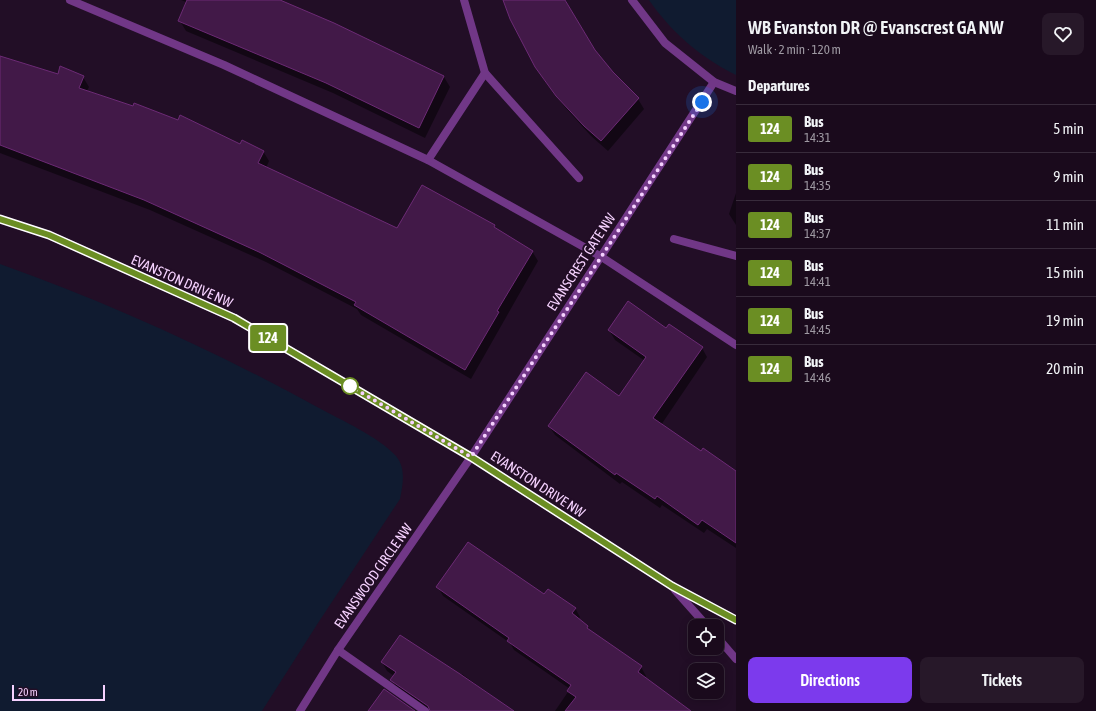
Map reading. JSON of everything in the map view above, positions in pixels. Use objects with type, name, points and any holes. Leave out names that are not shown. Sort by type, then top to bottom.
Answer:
[{"type":"street","points":[[70,0],[224,65],[428,160],[600,256],[736,345]]},
{"type":"street","points":[[464,0],[485,73],[579,178]]},
{"type":"street","points":[[632,0],[665,43],[714,82],[736,91]]},
{"type":"street","points":[[428,160],[485,73]]},
{"type":"street","name":"EVANSCREST GATE NW","points":[[471,457],[714,82]]},
{"type":"street","name":"EVANSTON DRIVE NW","points":[[0,219],[49,235],[234,318],[471,457],[672,586],[736,620]]},
{"type":"street","points":[[674,239],[736,256]]},
{"type":"street","name":"EVANSWOOD CIRCLE NW","points":[[300,711],[338,650],[471,457]]},
{"type":"street","name":"EVANSTON DRIVE NW","points":[[672,586],[701,619]]},
{"type":"street","points":[[724,646],[736,659]]},
{"type":"street","points":[[338,650],[425,711]]},
{"type":"shaded area","points":[[649,0],[736,0],[736,75],[711,61],[688,43],[667,23]]},
{"type":"shaded area","points":[[0,264],[122,312],[242,367],[349,423],[380,442],[396,456],[399,461],[403,476],[400,499],[262,711],[0,711]]},
{"type":"building","points":[[187,0],[280,0],[334,23],[444,76],[419,128],[326,83],[178,21]]},
{"type":"building","points":[[503,0],[565,0],[595,50],[613,72],[639,98],[601,141],[584,126],[556,96],[535,67],[510,19]]},
{"type":"building","points":[[0,56],[58,74],[60,66],[84,76],[79,88],[133,106],[134,103],[178,120],[180,115],[240,144],[242,140],[264,151],[258,163],[397,228],[422,185],[495,225],[494,227],[533,251],[497,311],[499,312],[465,370],[354,305],[356,302],[259,252],[144,200],[0,145]]},
{"type":"building","points":[[628,301],[666,328],[669,324],[703,347],[653,418],[701,451],[703,448],[736,471],[736,543],[702,520],[698,525],[657,496],[655,499],[616,473],[615,475],[548,426],[586,372],[619,396],[646,357],[608,330]]},
{"type":"building","points":[[468,542],[544,594],[548,589],[576,608],[572,613],[588,626],[587,628],[642,666],[638,672],[691,711],[565,711],[576,697],[567,691],[571,685],[507,641],[509,638],[436,587]]},
{"type":"building","points":[[400,635],[514,711],[430,711],[428,706],[390,680],[396,672],[381,662]]},
{"type":"building","points":[[384,689],[415,711],[368,711]]},
{"type":"bus line","name":"124","points":[[0,219],[49,235],[234,318],[471,457],[672,586],[736,620]]},
{"type":"route","points":[[350,386],[471,457],[600,256],[702,102]]}]
